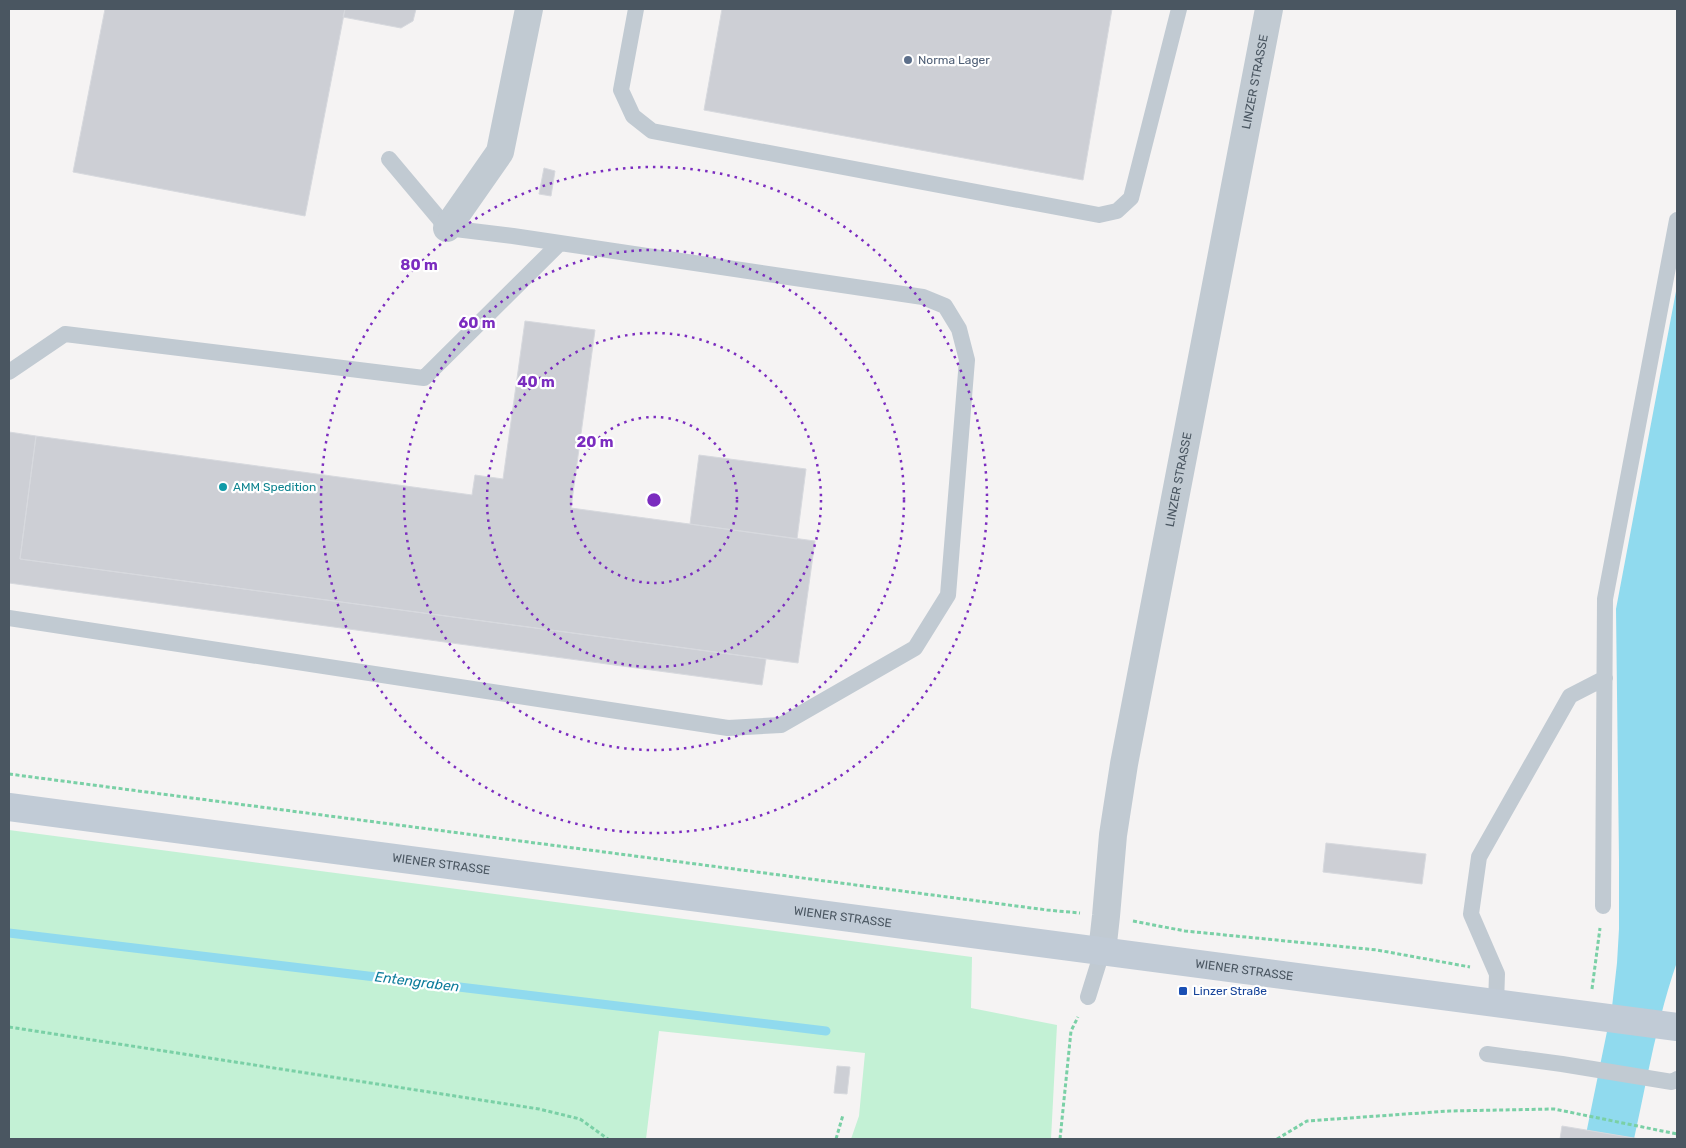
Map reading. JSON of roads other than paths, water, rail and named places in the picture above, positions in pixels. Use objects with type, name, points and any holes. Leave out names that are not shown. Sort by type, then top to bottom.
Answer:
[{"type":"main road","name":"WIENER STRASSE","points":[[9,807],[1496,1004],[1589,1005],[1677,1027]]},
{"type":"street","points":[[447,228],[500,152],[529,9]]},
{"type":"street","name":"LINZER STRASSE","points":[[1102,952],[1113,835],[1124,764],[1269,9]]},
{"type":"lane","points":[[636,9],[621,90],[633,116],[652,131],[1099,215],[1117,211],[1131,198],[1180,9]]},
{"type":"lane","points":[[9,618],[728,728],[781,725],[915,648],[948,595],[967,360],[959,329],[945,306],[923,297],[447,228],[390,158]]},
{"type":"lane","points":[[1603,906],[1605,599],[1677,220]]},
{"type":"lane","points":[[9,372],[65,334],[424,378],[560,243]]},
{"type":"lane","points":[[1496,1004],[1496,974],[1470,914],[1479,857],[1570,696],[1605,678]]},
{"type":"lane","points":[[1088,998],[1102,952]]},
{"type":"lane","points":[[1487,1054],[1675,1081]]},
{"type":"water","points":[[1677,286],[1677,962],[1658,1027],[1634,1139],[1585,1139],[1612,1007],[1619,929],[1616,609]]},
{"type":"waterway","name":"Entengraben","points":[[9,933],[826,1031]]},
{"type":"place","name":"Norma Lager","points":[[908,60]]},
{"type":"place","name":"AMM Spedition","points":[[223,487]]},
{"type":"place","name":"Linzer Straße","points":[[1183,991]]}]
